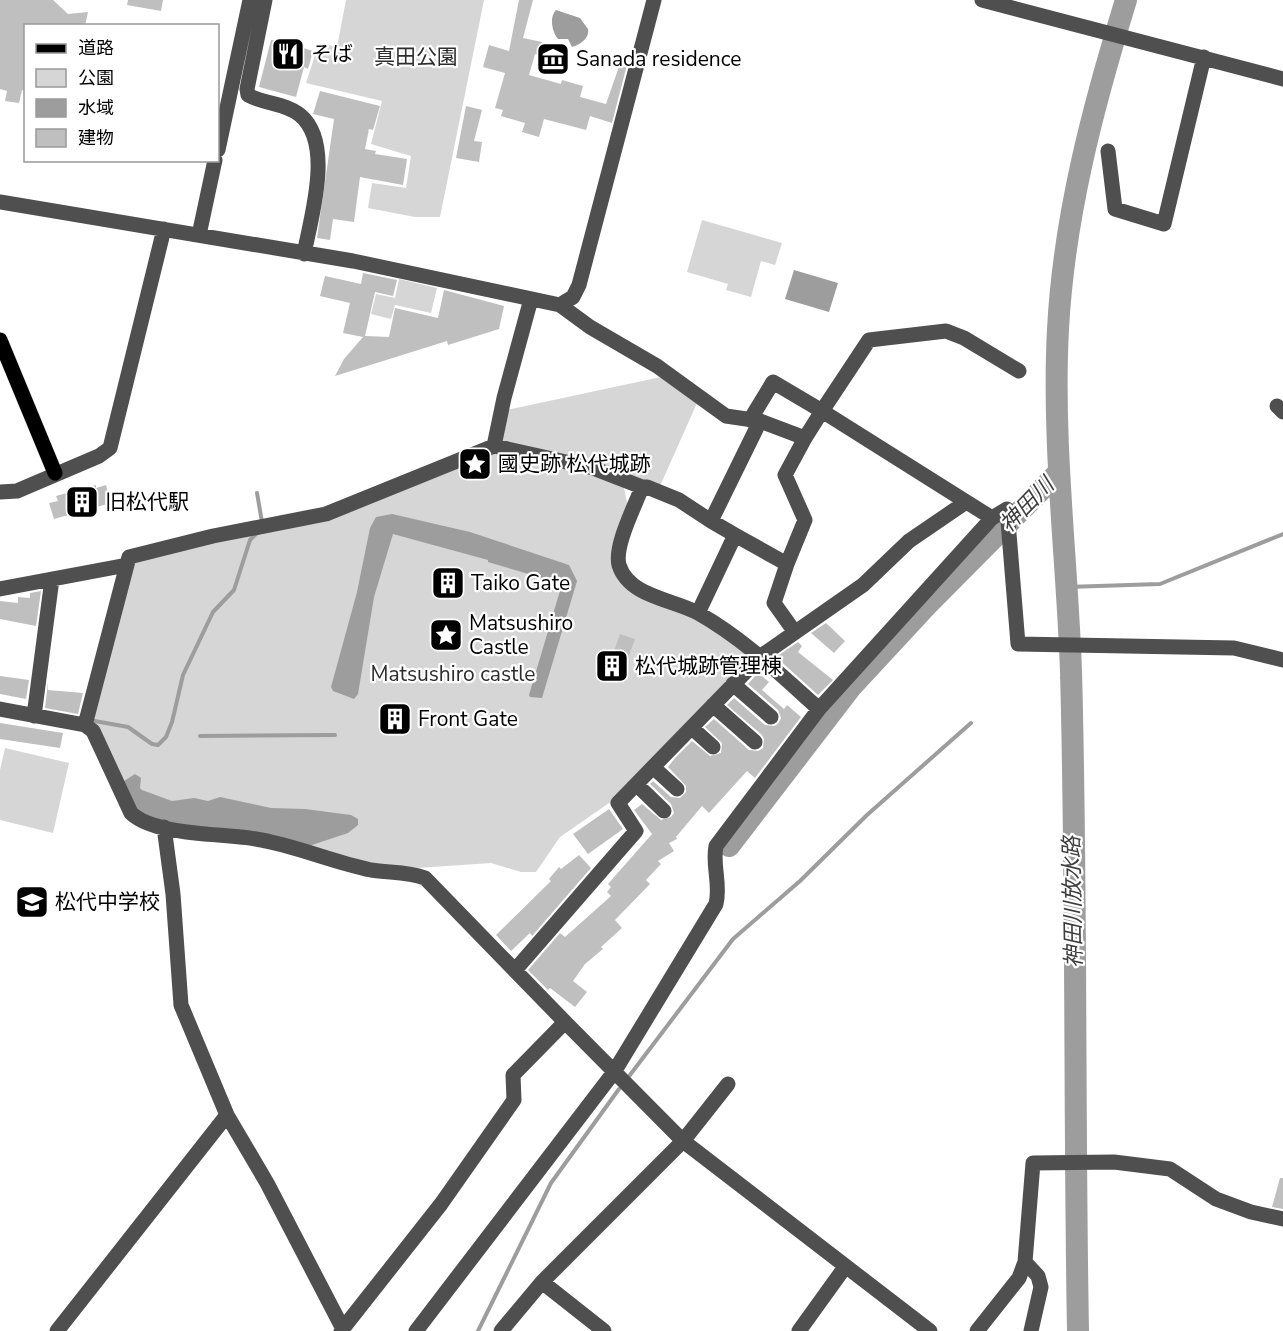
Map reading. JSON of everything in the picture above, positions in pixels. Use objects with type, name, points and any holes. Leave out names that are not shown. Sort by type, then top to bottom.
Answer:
[{"type":"main road","points":[[0,340],[55,473]]},
{"type":"street","points":[[219,145],[250,0]]},
{"type":"street","points":[[265,0],[247,89],[248,95],[257,100],[286,107],[301,115],[317,144],[319,168],[304,254]]},
{"type":"street","points":[[560,305],[573,297],[579,285],[654,0]]},
{"type":"street","points":[[982,0],[1283,79]]},
{"type":"street","points":[[1108,152],[1115,209],[1164,224],[1204,57]]},
{"type":"street","points":[[199,236],[215,162]]},
{"type":"street","points":[[0,202],[364,264],[560,305],[590,327],[657,366],[726,416],[755,420],[805,438]]},
{"type":"street","points":[[0,492],[17,491],[99,456],[110,448],[164,230]]},
{"type":"street","points":[[494,447],[504,398],[531,299]]},
{"type":"street","points":[[794,632],[774,603],[805,520],[785,475],[805,438],[869,340],[946,331],[964,338],[1019,371]]},
{"type":"street","points":[[711,521],[773,382],[992,518]]},
{"type":"street","points":[[85,725],[129,557],[164,547],[326,514],[494,447],[593,468],[679,500],[787,564]]},
{"type":"street","points":[[642,487],[618,551],[619,563],[624,576],[636,588],[698,613],[760,656],[819,709]]},
{"type":"street","points":[[516,969],[636,831],[618,803],[760,656],[863,585],[909,541],[966,502]]},
{"type":"street","points":[[416,1331],[614,1072],[716,904],[720,888],[714,857],[716,846],[819,709],[992,518],[1008,510],[1018,644],[1234,648],[1283,660]]},
{"type":"street","points":[[698,613],[735,535]]},
{"type":"street","points":[[0,589],[127,565]]},
{"type":"street","points":[[35,711],[52,579]]},
{"type":"street","points":[[733,684],[771,717]]},
{"type":"street","points":[[713,705],[754,742]]},
{"type":"street","points":[[0,709],[35,711],[85,725],[99,740],[131,813],[137,819],[164,827],[258,839],[373,870],[416,874],[425,878],[683,1141],[930,1331]]},
{"type":"street","points":[[692,728],[713,747]]},
{"type":"street","points":[[654,768],[677,789]]},
{"type":"street","points":[[637,785],[664,811]]},
{"type":"street","points":[[164,827],[173,894],[182,1005],[227,1115],[267,1183],[342,1330],[441,1204],[514,1100],[513,1075],[565,1022]]},
{"type":"street","points":[[501,1331],[542,1282],[683,1141],[728,1084]]},
{"type":"street","points":[[57,1331],[227,1115]]},
{"type":"street","points":[[977,1331],[1019,1278],[1025,1262],[1033,1163],[1114,1162],[1170,1169],[1216,1199],[1251,1212],[1283,1219]]},
{"type":"street","points":[[1025,1262],[1038,1276],[1041,1287],[1031,1331]]},
{"type":"street","points":[[799,1331],[845,1267]]},
{"type":"street","points":[[542,1282],[604,1331]]},
{"type":"green space","name":"真田公園","points":[[346,0],[484,0],[440,217],[415,217],[368,208],[372,183],[406,188],[411,156],[371,144],[382,101],[306,83],[319,43],[337,47]]},
{"type":"green space","points":[[702,220],[782,243],[775,265],[761,261],[751,297],[726,290],[728,284],[687,272]]},
{"type":"green space","points":[[399,279],[437,288],[431,313],[395,305],[391,319],[371,314],[376,294],[395,298]]},
{"type":"green space","points":[[661,377],[697,403],[660,486],[499,442],[507,410]]},
{"type":"green space","name":"Matsushiro castle","points":[[494,451],[539,460],[623,484],[628,506],[614,570],[703,620],[755,655],[612,801],[560,837],[536,872],[521,872],[491,863],[417,868],[372,865],[144,817],[88,723],[130,562],[228,538]]},
{"type":"green space","points":[[5,748],[69,763],[53,833],[0,820],[0,770]]},
{"type":"water","points":[[556,10],[580,18],[588,29],[584,41],[572,47],[568,39],[558,39],[552,24]]},
{"type":"water","points":[[794,270],[838,283],[829,312],[785,299]]},
{"type":"water","points":[[392,514],[470,532],[569,565],[577,581],[542,698],[529,695],[562,584],[488,562],[488,560],[393,534],[374,597],[358,694],[354,699],[333,691],[331,687],[357,592],[370,528],[376,517]]},
{"type":"water","points":[[135,774],[141,778],[140,788],[142,790],[172,801],[194,798],[208,801],[220,797],[271,808],[305,809],[351,815],[358,819],[358,825],[348,833],[306,847],[162,824],[138,814],[124,781]]},
{"type":"building","points":[[0,0],[53,0],[68,14],[88,12],[85,24],[24,24],[24,90],[22,90],[19,103],[5,101],[7,91],[0,89]]},
{"type":"building","points":[[128,0],[163,0],[161,11],[127,5]]},
{"type":"building","points":[[519,0],[533,0],[523,38],[542,42],[540,55],[535,54],[529,75],[561,84],[562,80],[583,86],[580,97],[606,104],[623,55],[629,57],[612,123],[590,116],[586,130],[544,119],[539,137],[522,132],[525,123],[501,116],[503,110],[495,108],[505,73],[483,67],[489,45],[509,51]]},
{"type":"building","points":[[271,40],[301,43],[300,47],[313,51],[308,69],[304,67],[296,97],[259,87]]},
{"type":"building","points":[[320,91],[380,106],[373,130],[369,129],[365,149],[376,151],[375,154],[407,159],[403,185],[360,177],[354,222],[333,219],[330,240],[317,238],[334,119],[313,114]]},
{"type":"building","points":[[466,106],[482,110],[474,141],[482,142],[479,162],[456,158]]},
{"type":"building","points":[[363,273],[397,280],[393,296],[375,292],[365,336],[389,337],[395,308],[438,318],[444,290],[504,306],[499,329],[448,345],[447,341],[335,376],[344,359],[363,337],[343,333],[350,303],[320,296],[325,276],[361,284]]},
{"type":"building","name":"旧松代駅","points":[[96,485],[96,488],[106,485],[111,503],[54,519],[49,503],[58,501],[56,496]]},
{"type":"building","name":"Taiko Gate","points":[[437,572],[463,579],[459,594],[432,587]]},
{"type":"building","points":[[41,591],[36,626],[0,619],[0,601],[18,603],[18,597],[30,598],[30,593]]},
{"type":"building","points":[[826,623],[845,641],[834,653],[811,633]]},
{"type":"building","points":[[620,634],[635,639],[621,678],[597,669],[603,654],[612,657]]},
{"type":"building","points":[[798,642],[802,646],[798,652],[833,680],[818,695],[776,657]]},
{"type":"building","points":[[758,673],[769,682],[762,690],[784,709],[787,705],[801,717],[755,778],[747,771],[709,813],[702,806],[676,837],[677,839],[669,843],[674,851],[658,861],[661,864],[646,880],[650,884],[615,920],[622,928],[601,947],[603,949],[585,964],[573,981],[587,992],[575,1007],[550,988],[548,990],[528,970],[560,933],[565,937],[611,896],[607,892],[611,887],[608,884],[652,834],[634,810],[642,804],[661,820],[671,817],[674,813],[671,804],[650,784],[653,781],[671,797],[680,798],[686,792],[686,786],[668,767],[675,758],[692,741],[710,756],[721,753],[722,743],[705,727],[714,719],[749,750],[758,751],[763,748],[762,735],[727,705],[734,698],[765,725],[778,724],[781,718],[778,710],[748,684]]},
{"type":"building","points":[[0,676],[29,680],[26,699],[0,694]]},
{"type":"building","points":[[48,683],[48,690],[83,693],[78,714],[45,708]]},
{"type":"building","name":"Front Gate","points":[[389,713],[403,715],[401,725],[387,723]]},
{"type":"building","points":[[0,723],[63,733],[60,748],[0,739]]},
{"type":"building","points":[[609,809],[623,829],[588,854],[573,834]]},
{"type":"building","points":[[579,855],[591,868],[532,936],[530,933],[511,951],[496,935],[551,881],[549,879],[559,867],[561,869]]},
{"type":"building","points":[[1280,1178],[1283,1178],[1283,1209],[1272,1207]]},
{"type":"waterway","name":"神田川放水路","points":[[1078,1331],[1073,753],[1069,628],[1058,457],[1058,329],[1061,287],[1073,203],[1102,81],[1126,0]]},
{"type":"waterway","name":"神田川","points":[[729,846],[851,687],[927,605],[1058,473]]},
{"type":"waterway","points":[[257,493],[262,522]]},
{"type":"waterway","points":[[89,720],[128,727],[152,744],[158,745],[166,737],[172,722],[183,675],[213,612],[234,590],[250,540],[258,532]]},
{"type":"waterway","points":[[1067,587],[1160,584],[1283,534]]},
{"type":"waterway","points":[[1062,678],[1071,672]]},
{"type":"waterway","points":[[630,1075],[733,939],[800,881],[867,815],[971,723]]},
{"type":"waterway","points":[[200,736],[335,735]]},
{"type":"waterway","points":[[478,1331],[551,1183],[619,1089]]},
{"type":"place","name":"そば","points":[[288,54]]},
{"type":"place","name":"Sanada residence","points":[[553,59]]},
{"type":"place","name":"國史跡 松代城跡","points":[[475,464]]},
{"type":"place","name":"旧松代駅","points":[[82,502]]},
{"type":"place","name":"Taiko Gate","points":[[448,583]]},
{"type":"place","name":"Matsushiro Castle","points":[[446,635]]},
{"type":"place","name":"松代城跡管理棟","points":[[612,666]]},
{"type":"place","name":"Front Gate","points":[[395,719]]},
{"type":"place","name":"松代中学校","points":[[32,902]]}]
